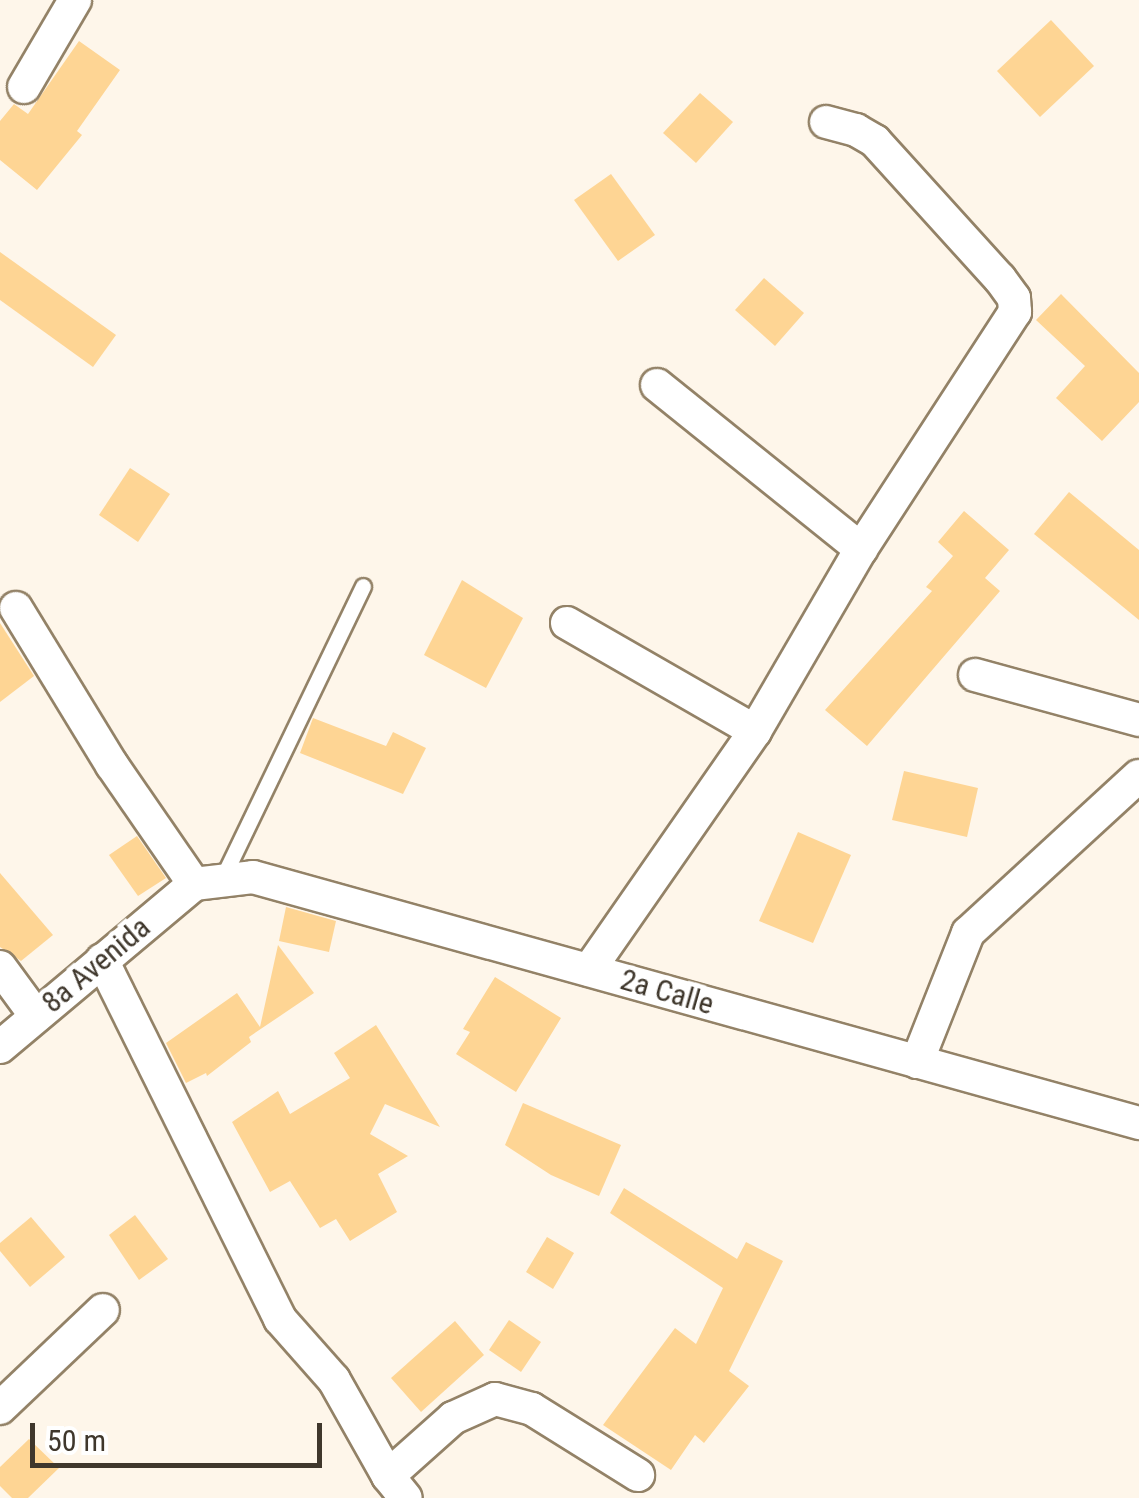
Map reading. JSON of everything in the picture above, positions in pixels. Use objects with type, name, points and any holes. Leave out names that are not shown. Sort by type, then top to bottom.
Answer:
[{"type":"street","points":[[24,87],[75,0]]},
{"type":"street","points":[[589,970],[755,731],[861,548],[1015,312],[1014,298],[1000,278],[876,142],[856,130],[826,122]]},
{"type":"street","points":[[658,385],[861,548]]},
{"type":"street","points":[[16,608],[112,764],[208,882]]},
{"type":"street","points":[[566,624],[755,731]]},
{"type":"street","points":[[975,676],[1139,720]]},
{"type":"street","points":[[917,1062],[968,932],[1139,776]]},
{"type":"street","name":"2a Calle","points":[[208,882],[253,877],[1139,1123]]},
{"type":"street","name":"8a Avenida","points":[[0,1047],[102,960],[208,882]]},
{"type":"street","points":[[102,960],[280,1319],[334,1380],[397,1487],[453,1418],[495,1398],[532,1409],[638,1476]]},
{"type":"street","points":[[0,967],[36,1016]]},
{"type":"street","points":[[0,1408],[104,1310]]},
{"type":"lane","points":[[208,882],[363,586]]},
{"type":"building","points":[[1051,20],[1094,66],[1040,117],[997,71]]},
{"type":"building","points":[[79,41],[120,70],[77,131],[82,135],[37,190],[0,160],[0,121],[14,104],[28,114]]},
{"type":"building","points":[[700,93],[733,122],[696,163],[663,133]]},
{"type":"building","points":[[611,174],[655,235],[618,261],[574,200]]},
{"type":"building","points":[[0,252],[116,335],[93,367],[0,300]]},
{"type":"building","points":[[764,278],[804,313],[775,346],[735,310]]},
{"type":"building","points":[[1061,294],[1139,373],[1139,402],[1102,441],[1056,398],[1085,366],[1036,320]]},
{"type":"building","points":[[130,468],[170,494],[138,542],[99,515]]},
{"type":"building","points":[[1069,492],[1139,550],[1139,620],[1034,534]]},
{"type":"building","points":[[964,511],[1009,550],[985,578],[1000,591],[867,746],[825,710],[932,591],[926,587],[953,556],[938,542]]},
{"type":"building","points":[[462,580],[523,618],[486,688],[424,655]]},
{"type":"building","points":[[0,623],[34,676],[0,702]]},
{"type":"building","points":[[313,718],[386,746],[393,732],[426,748],[403,794],[300,753]]},
{"type":"building","points":[[904,771],[978,788],[967,837],[892,820]]},
{"type":"building","points":[[798,832],[851,855],[813,943],[759,921]]},
{"type":"building","points":[[137,836],[166,878],[138,896],[109,855]]},
{"type":"building","points":[[0,873],[53,935],[21,961],[0,947]]},
{"type":"building","points":[[286,907],[336,921],[329,952],[279,941]]},
{"type":"building","points":[[278,945],[314,993],[249,1037],[251,1042],[207,1076],[206,1073],[186,1083],[166,1043],[237,993],[260,1027]]},
{"type":"building","points":[[495,977],[561,1018],[516,1092],[456,1054],[470,1032],[463,1029]]},
{"type":"building","points":[[376,1025],[440,1127],[385,1104],[370,1134],[408,1156],[378,1174],[397,1212],[350,1241],[336,1219],[320,1228],[290,1181],[270,1192],[232,1122],[278,1091],[290,1114],[350,1078],[334,1053]]},
{"type":"building","points":[[523,1103],[621,1145],[599,1196],[551,1175],[505,1145]]},
{"type":"building","points":[[624,1188],[737,1259],[746,1242],[783,1261],[729,1371],[749,1386],[704,1443],[695,1435],[671,1470],[603,1425],[675,1328],[696,1344],[723,1288],[610,1213]]},
{"type":"building","points":[[135,1215],[168,1259],[139,1280],[109,1235]]},
{"type":"building","points":[[31,1217],[65,1257],[30,1287],[0,1251],[0,1243]]},
{"type":"building","points":[[547,1237],[574,1253],[553,1289],[526,1272]]},
{"type":"building","points":[[509,1320],[541,1342],[521,1372],[489,1350]]},
{"type":"building","points":[[455,1321],[484,1355],[421,1412],[391,1378]]},
{"type":"building","points":[[29,1439],[59,1468],[28,1498],[12,1498],[0,1486],[0,1467]]}]
